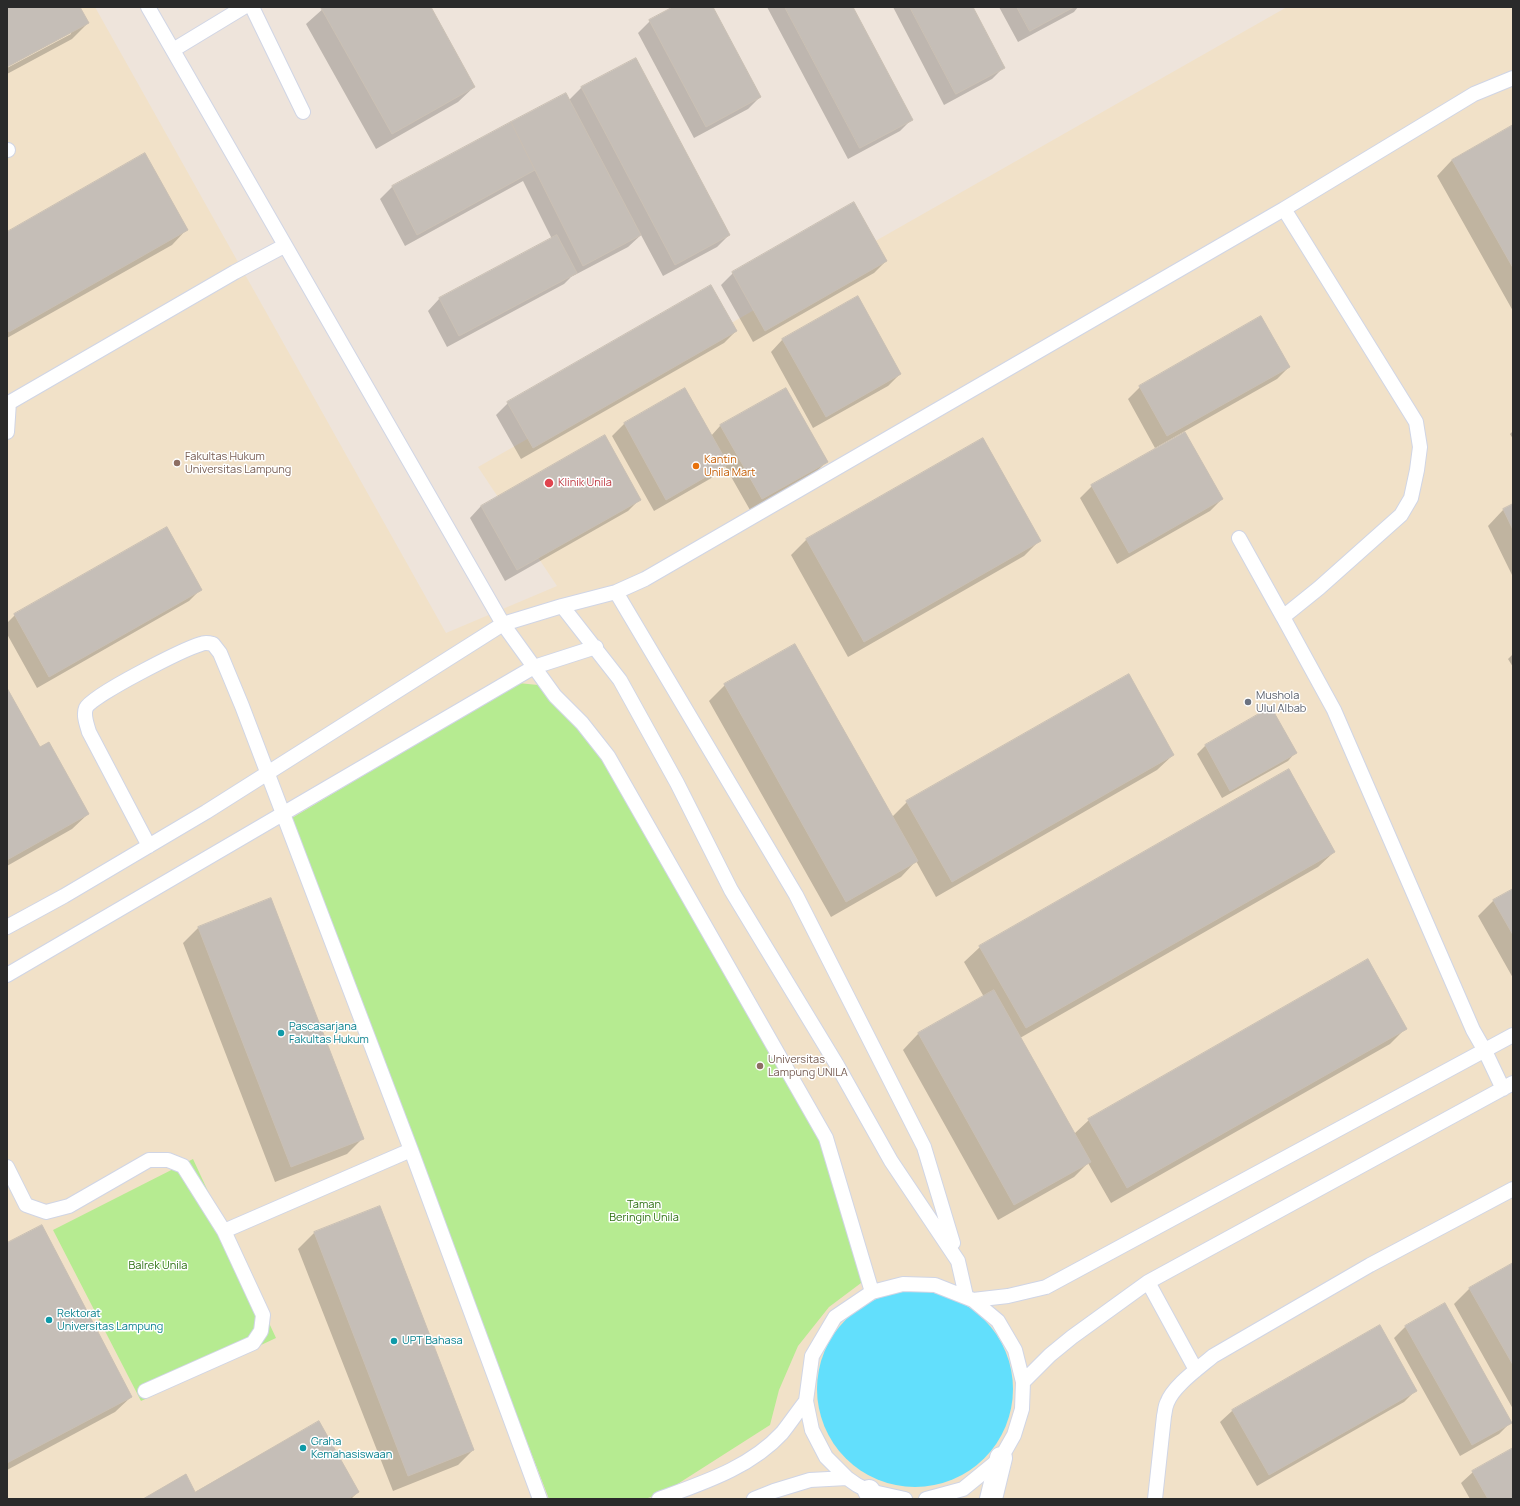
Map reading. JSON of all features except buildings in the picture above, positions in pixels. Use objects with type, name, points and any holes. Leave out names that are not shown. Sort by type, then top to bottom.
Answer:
[{"type":"street","points":[[991,1499],[1001,1458]]},
{"type":"lane","points":[[148,7],[284,246],[504,624],[555,696],[582,723],[608,756],[826,1138],[872,1292]]},
{"type":"lane","points":[[173,50],[244,7]]},
{"type":"lane","points":[[252,7],[303,112]]},
{"type":"lane","points":[[7,927],[149,846],[268,773],[504,624],[562,606],[616,592],[645,579],[1284,209],[1474,94],[1513,78]]},
{"type":"lane","points":[[1283,617],[1319,588],[1401,515],[1411,498],[1420,448],[1416,422],[1284,209]]},
{"type":"lane","points":[[7,432],[8,403],[235,272],[284,246]]},
{"type":"lane","points":[[1023,1382],[1050,1355],[1072,1337],[1148,1282],[1508,1086],[1474,1030],[1334,710],[1239,538]]},
{"type":"lane","points":[[616,592],[800,902],[924,1147],[969,1298]]},
{"type":"lane","points":[[562,606],[596,647],[620,680],[677,783],[731,890],[837,1065],[892,1161],[958,1261]]},
{"type":"lane","points":[[149,846],[89,732],[85,718],[85,709],[89,703],[110,689],[153,665],[202,643],[213,644],[220,653],[268,773],[411,1150],[540,1499]]},
{"type":"lane","points":[[7,975],[534,667],[596,647]]},
{"type":"lane","points":[[969,1298],[1008,1296],[1046,1287],[1486,1051],[1513,1035]]},
{"type":"lane","points":[[224,1231],[411,1150]]},
{"type":"lane","points":[[7,1167],[26,1205],[46,1212],[69,1206],[149,1160],[168,1160],[183,1166],[224,1231],[263,1315],[261,1331],[253,1343],[144,1390]]},
{"type":"lane","points":[[1155,1499],[1164,1416],[1167,1402],[1176,1388],[1196,1370],[1214,1356],[1370,1266],[1513,1189]]},
{"type":"lane","points":[[1148,1282],[1196,1370]]},
{"type":"lane","points":[[905,1499],[871,1495],[847,1478],[826,1457],[812,1430],[806,1401],[812,1356],[835,1317],[872,1292],[903,1284],[935,1285],[969,1298],[998,1321],[1015,1350],[1023,1382],[1022,1409],[1014,1435],[1001,1458],[963,1489],[926,1499]]},
{"type":"lane","points":[[659,1499],[728,1472],[757,1454],[781,1433],[806,1401]]},
{"type":"lane","points":[[754,1499],[810,1480],[847,1478]]},
{"type":"shaded area","name":"Universitas Lampung UNILA","points":[[7,7],[95,7],[446,633],[557,586],[478,467],[1287,7],[1513,7],[1513,1499],[7,1499]]},
{"type":"green space","name":"Taman Beringin Unila","points":[[518,683],[538,685],[555,698],[606,759],[822,1135],[865,1280],[829,1307],[798,1346],[779,1390],[770,1425],[665,1492],[645,1499],[549,1499],[287,821]]},
{"type":"green space","name":"Balrek Unila","points":[[193,1159],[276,1338],[141,1401],[53,1230]]},
{"type":"water","points":[[915,1291],[934,1293],[952,1299],[969,1308],[984,1320],[996,1335],[1005,1352],[1011,1370],[1013,1389],[1011,1408],[1005,1426],[996,1443],[984,1458],[969,1470],[952,1479],[934,1485],[915,1487],[896,1485],[878,1479],[861,1470],[846,1458],[834,1443],[825,1426],[819,1408],[817,1389],[819,1370],[825,1352],[834,1335],[846,1320],[861,1308],[878,1299],[896,1293]]},
{"type":"place","name":"Fakultas Hukum Universitas Lampung","points":[[177,463]]},
{"type":"place","name":"Kantin Unila Mart","points":[[696,466]]},
{"type":"place","name":"Klinik Unila","points":[[549,483]]},
{"type":"place","name":"Mushola Ulul Albab","points":[[1248,702]]},
{"type":"place","name":"Pascasarjana Fakultas Hukum","points":[[281,1033]]},
{"type":"place","name":"Universitas Lampung UNILA","points":[[760,1066]]},
{"type":"place","name":"Rektorat Universitas Lampung","points":[[49,1320]]},
{"type":"place","name":"UPT Bahasa","points":[[394,1341]]},
{"type":"place","name":"Graha Kemahasiswaan","points":[[303,1448]]}]
